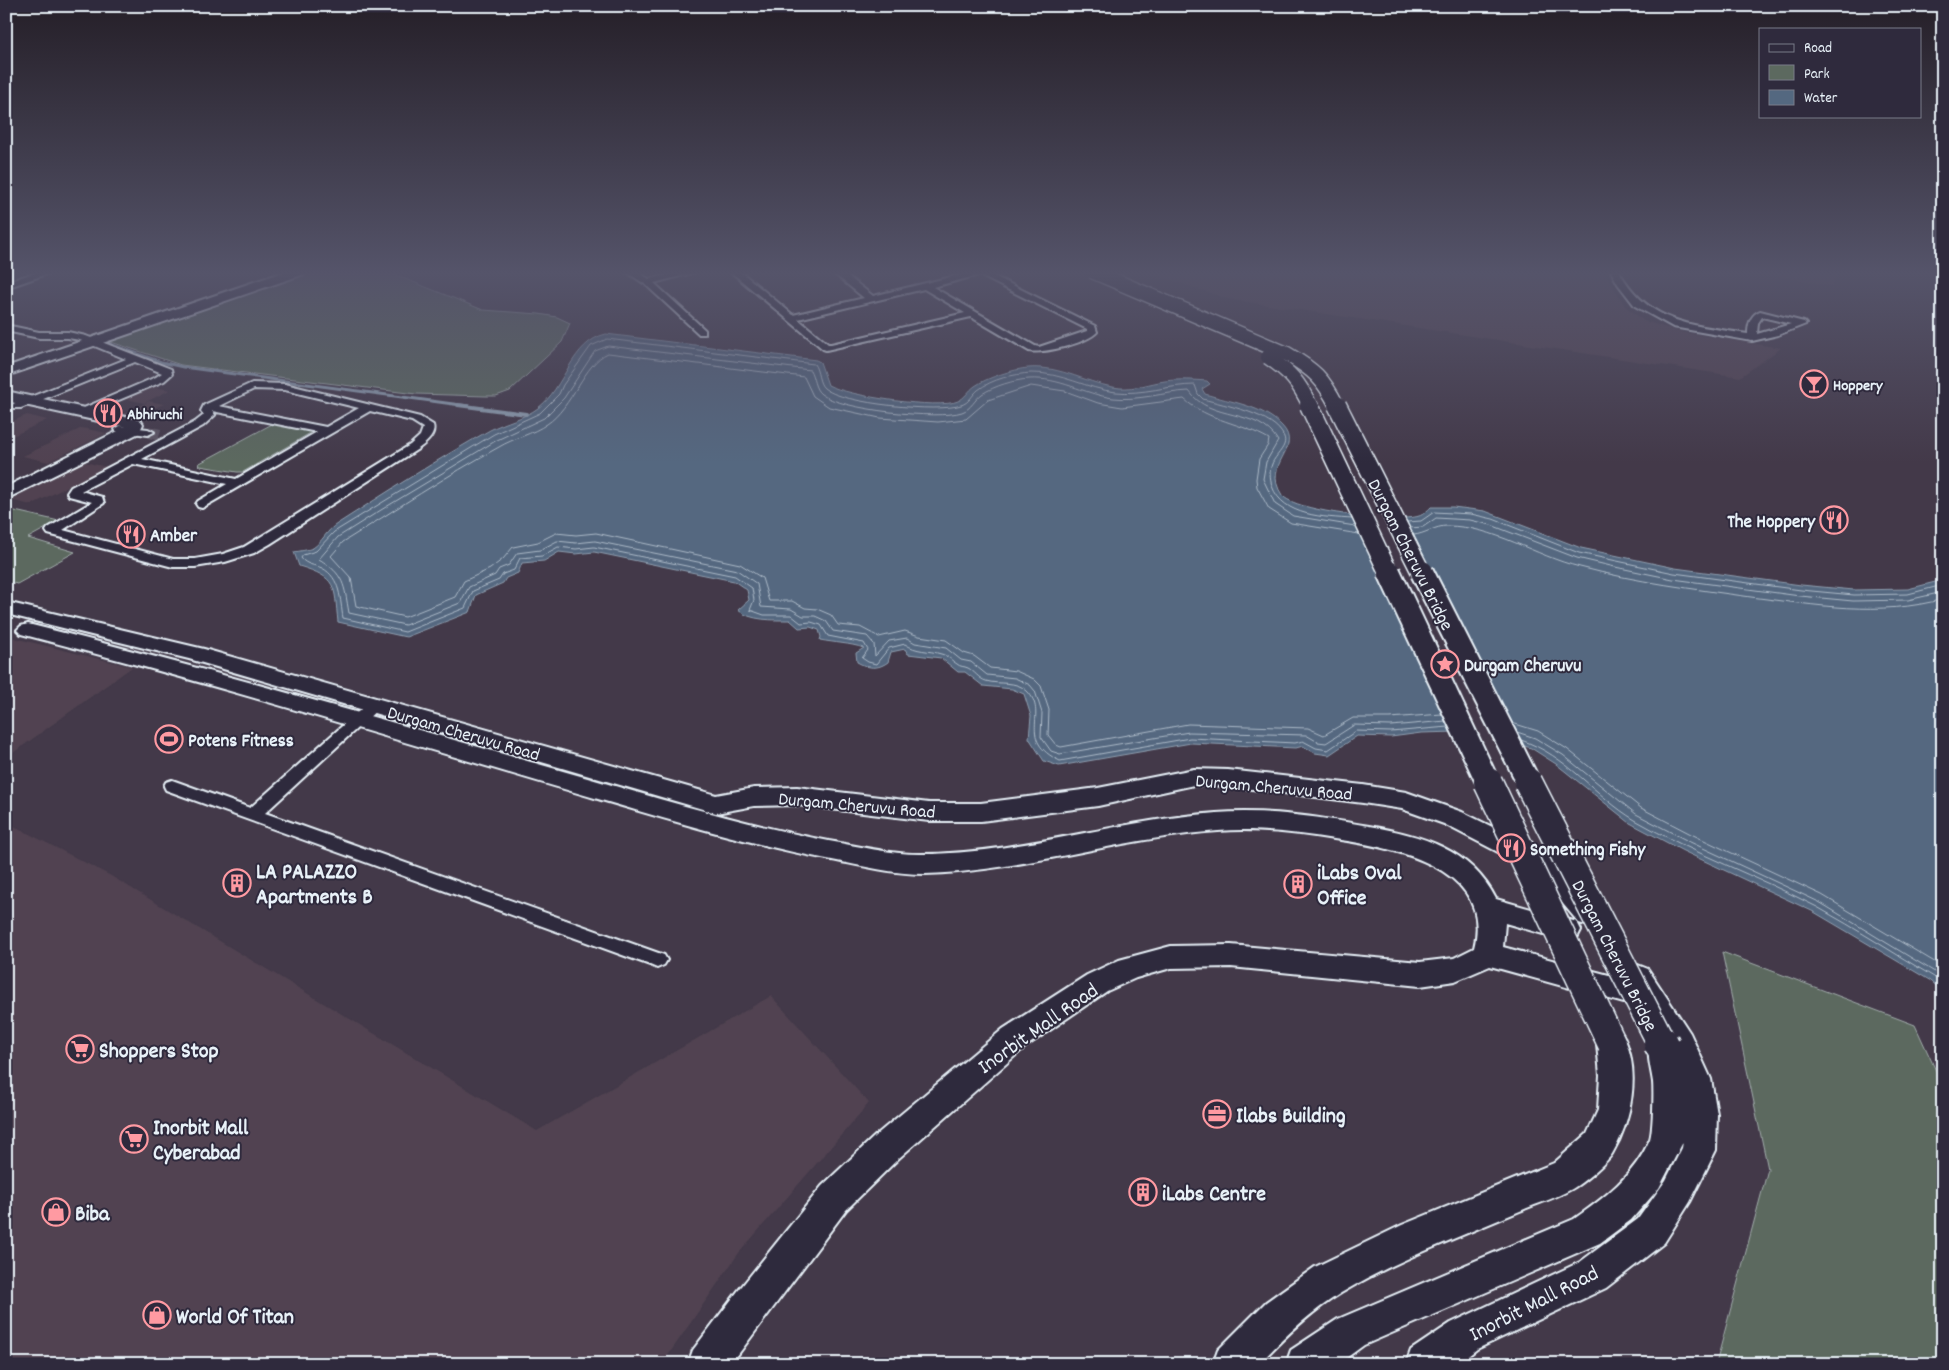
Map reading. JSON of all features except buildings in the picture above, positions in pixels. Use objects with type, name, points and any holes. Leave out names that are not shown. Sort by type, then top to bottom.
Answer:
[{"type":"main road","points":[[6,372],[112,335]]},
{"type":"main road","name":"Durgam Cheruvu Bridge","points":[[1216,335],[1268,358],[1289,372],[1301,387],[1612,1044],[1616,1075],[1614,1110],[1599,1145],[1566,1174],[1467,1217],[1415,1237],[1328,1280],[1279,1315],[1232,1364]]},
{"type":"main road","name":"Durgam Cheruvu Bridge","points":[[1242,335],[1287,354],[1311,368],[1327,386],[1663,1047],[1669,1084],[1667,1140],[1647,1177],[1620,1208],[1587,1230],[1351,1332],[1305,1364]]},
{"type":"main road","points":[[15,402],[83,412],[135,424],[134,430]]},
{"type":"main road","points":[[15,402],[134,430]]},
{"type":"main road","points":[[6,488],[134,430]]},
{"type":"main road","points":[[6,494],[134,430]]},
{"type":"main road","name":"Durgam Cheruvu Road","points":[[6,608],[196,654],[365,713],[740,831],[834,852],[917,864],[1014,857],[1113,836],[1167,827],[1218,822],[1271,823],[1319,827],[1400,841],[1431,852],[1454,866],[1475,886],[1486,907],[1490,921],[1492,934],[1487,954]]},
{"type":"main road","name":"Durgam Cheruvu Road","points":[[6,624],[165,665],[365,713],[716,804],[754,797],[797,796],[929,812],[981,812],[1098,796],[1194,777],[1228,778],[1406,801],[1453,818],[1532,858],[1558,879],[1593,920],[1654,999]]},
{"type":"main road","points":[[1486,907],[1568,930]]},
{"type":"main road","points":[[1487,954],[1654,999]]},
{"type":"main road","name":"Inorbit Mall Road","points":[[707,1364],[751,1304],[834,1198],[887,1147],[1014,1038],[1065,1002],[1097,983],[1129,968],[1171,957],[1231,956],[1278,962],[1420,974],[1446,973],[1471,965],[1487,954]]},
{"type":"main road","name":"Inorbit Mall Road","points":[[1425,1364],[1464,1336],[1593,1275],[1651,1231],[1678,1191],[1699,1150],[1701,1114],[1696,1079],[1676,1032],[1654,999]]},
{"type":"street","points":[[39,335],[68,335],[164,368],[167,371],[167,374],[160,379],[83,412]]},
{"type":"street","points":[[810,335],[822,346],[831,348],[885,335]]},
{"type":"street","points":[[1006,335],[1034,350],[1088,335]]},
{"type":"street","points":[[1734,335],[1752,338],[1767,335]]},
{"type":"street","points":[[15,402],[60,388],[134,359]]},
{"type":"street","points":[[285,387],[416,419],[429,427],[428,434],[424,440],[414,447],[265,541],[249,550],[225,558],[195,563],[173,563],[53,532],[52,529],[98,503],[98,500],[73,492],[208,418],[210,415],[206,411],[208,407],[245,388],[285,387]]},
{"type":"street","points":[[60,388],[75,394]]},
{"type":"street","points":[[208,407],[327,431]]},
{"type":"street","points":[[202,504],[369,407]]},
{"type":"street","points":[[133,460],[237,483]]},
{"type":"street","points":[[252,815],[365,713]]},
{"type":"street","points":[[172,786],[657,960]]},
{"type":"shaded area","points":[[1464,335],[1699,335],[1781,348],[1740,377]]},
{"type":"shaded area","points":[[149,386],[170,390],[144,403],[122,398]]},
{"type":"shaded area","points":[[149,401],[164,404],[134,417],[120,416]]},
{"type":"shaded area","points":[[27,415],[47,420],[6,439],[6,424]]},
{"type":"shaded area","points":[[82,428],[107,433],[48,462],[23,456]]},
{"type":"shaded area","points":[[75,460],[107,467],[31,505],[6,499]]},
{"type":"shaded area","points":[[6,636],[132,667],[6,758]]},
{"type":"shaded area","points":[[6,822],[111,876],[537,1131],[771,996],[869,1103],[738,1254],[662,1364],[6,1364]]},
{"type":"green space","points":[[124,335],[565,335],[562,342],[510,391],[496,396],[416,394],[181,365],[108,341]]},
{"type":"green space","points":[[274,423],[312,430],[312,432],[243,472],[200,466],[198,464]]},
{"type":"green space","points":[[6,509],[59,521],[28,538],[75,552],[17,584],[6,581]]},
{"type":"green space","points":[[1722,952],[1915,1025],[1943,1086],[1943,1364],[1716,1364],[1768,1169]]},
{"type":"water","name":"Durgam Cheruvu","points":[[604,335],[614,335],[816,360],[820,362],[828,385],[873,397],[914,403],[932,404],[958,401],[975,386],[986,380],[1008,372],[1028,368],[1052,369],[1120,388],[1132,388],[1170,380],[1207,381],[1210,384],[1202,389],[1205,394],[1256,409],[1282,426],[1287,434],[1288,442],[1276,474],[1277,484],[1282,495],[1291,501],[1306,506],[1325,511],[1391,518],[1419,516],[1431,507],[1453,507],[1485,511],[1581,548],[1675,568],[1801,585],[1854,590],[1908,589],[1943,580],[1943,992],[1931,981],[1814,912],[1683,851],[1630,823],[1556,764],[1531,748],[1491,736],[1456,732],[1421,733],[1391,737],[1357,736],[1329,755],[1315,753],[1303,746],[1296,748],[1191,743],[1059,766],[1044,761],[1029,738],[1031,716],[1024,694],[1012,689],[983,686],[965,672],[958,672],[941,658],[908,654],[905,649],[891,652],[888,662],[880,666],[865,666],[857,662],[856,653],[864,648],[820,640],[819,630],[810,627],[799,628],[790,620],[762,619],[743,614],[738,610],[749,600],[747,590],[734,581],[594,552],[576,554],[559,552],[544,561],[522,563],[518,573],[506,578],[503,583],[476,595],[470,612],[406,637],[338,622],[336,599],[332,585],[321,575],[299,566],[294,552],[313,548],[333,527],[451,452],[490,430],[527,415],[538,408],[555,389],[584,346]]},
{"type":"pier","points":[[1351,512],[1388,515],[1514,746],[1490,739],[1452,735]]},
{"type":"waterway","points":[[104,342],[161,362],[183,367],[468,406]]},
{"type":"waterway","points":[[458,405],[526,414]]},
{"type":"tunnel","points":[[148,432],[160,435]]},
{"type":"place","name":"Hoppery","points":[[1814,384]]},
{"type":"place","name":"Abhiruchi","points":[[108,413]]},
{"type":"place","name":"The Hoppery","points":[[1834,520]]},
{"type":"place","name":"Amber","points":[[131,534]]},
{"type":"place","name":"Durgam Cheruvu","points":[[1445,664]]},
{"type":"place","name":"Potens Fitness","points":[[169,739]]},
{"type":"place","name":"Something Fishy","points":[[1511,848]]},
{"type":"place","name":"LA PALAZZO Apartments B","points":[[237,883]]},
{"type":"place","name":"iLabs Oval Office","points":[[1298,884]]},
{"type":"place","name":"Shoppers Stop","points":[[80,1049]]},
{"type":"place","name":"Ilabs Building","points":[[1217,1114]]},
{"type":"place","name":"Inorbit Mall Cyberabad","points":[[134,1139]]},
{"type":"place","name":"iLabs Centre","points":[[1143,1192]]},
{"type":"place","name":"Biba","points":[[56,1212]]},
{"type":"place","name":"World Of Titan","points":[[157,1315]]}]
